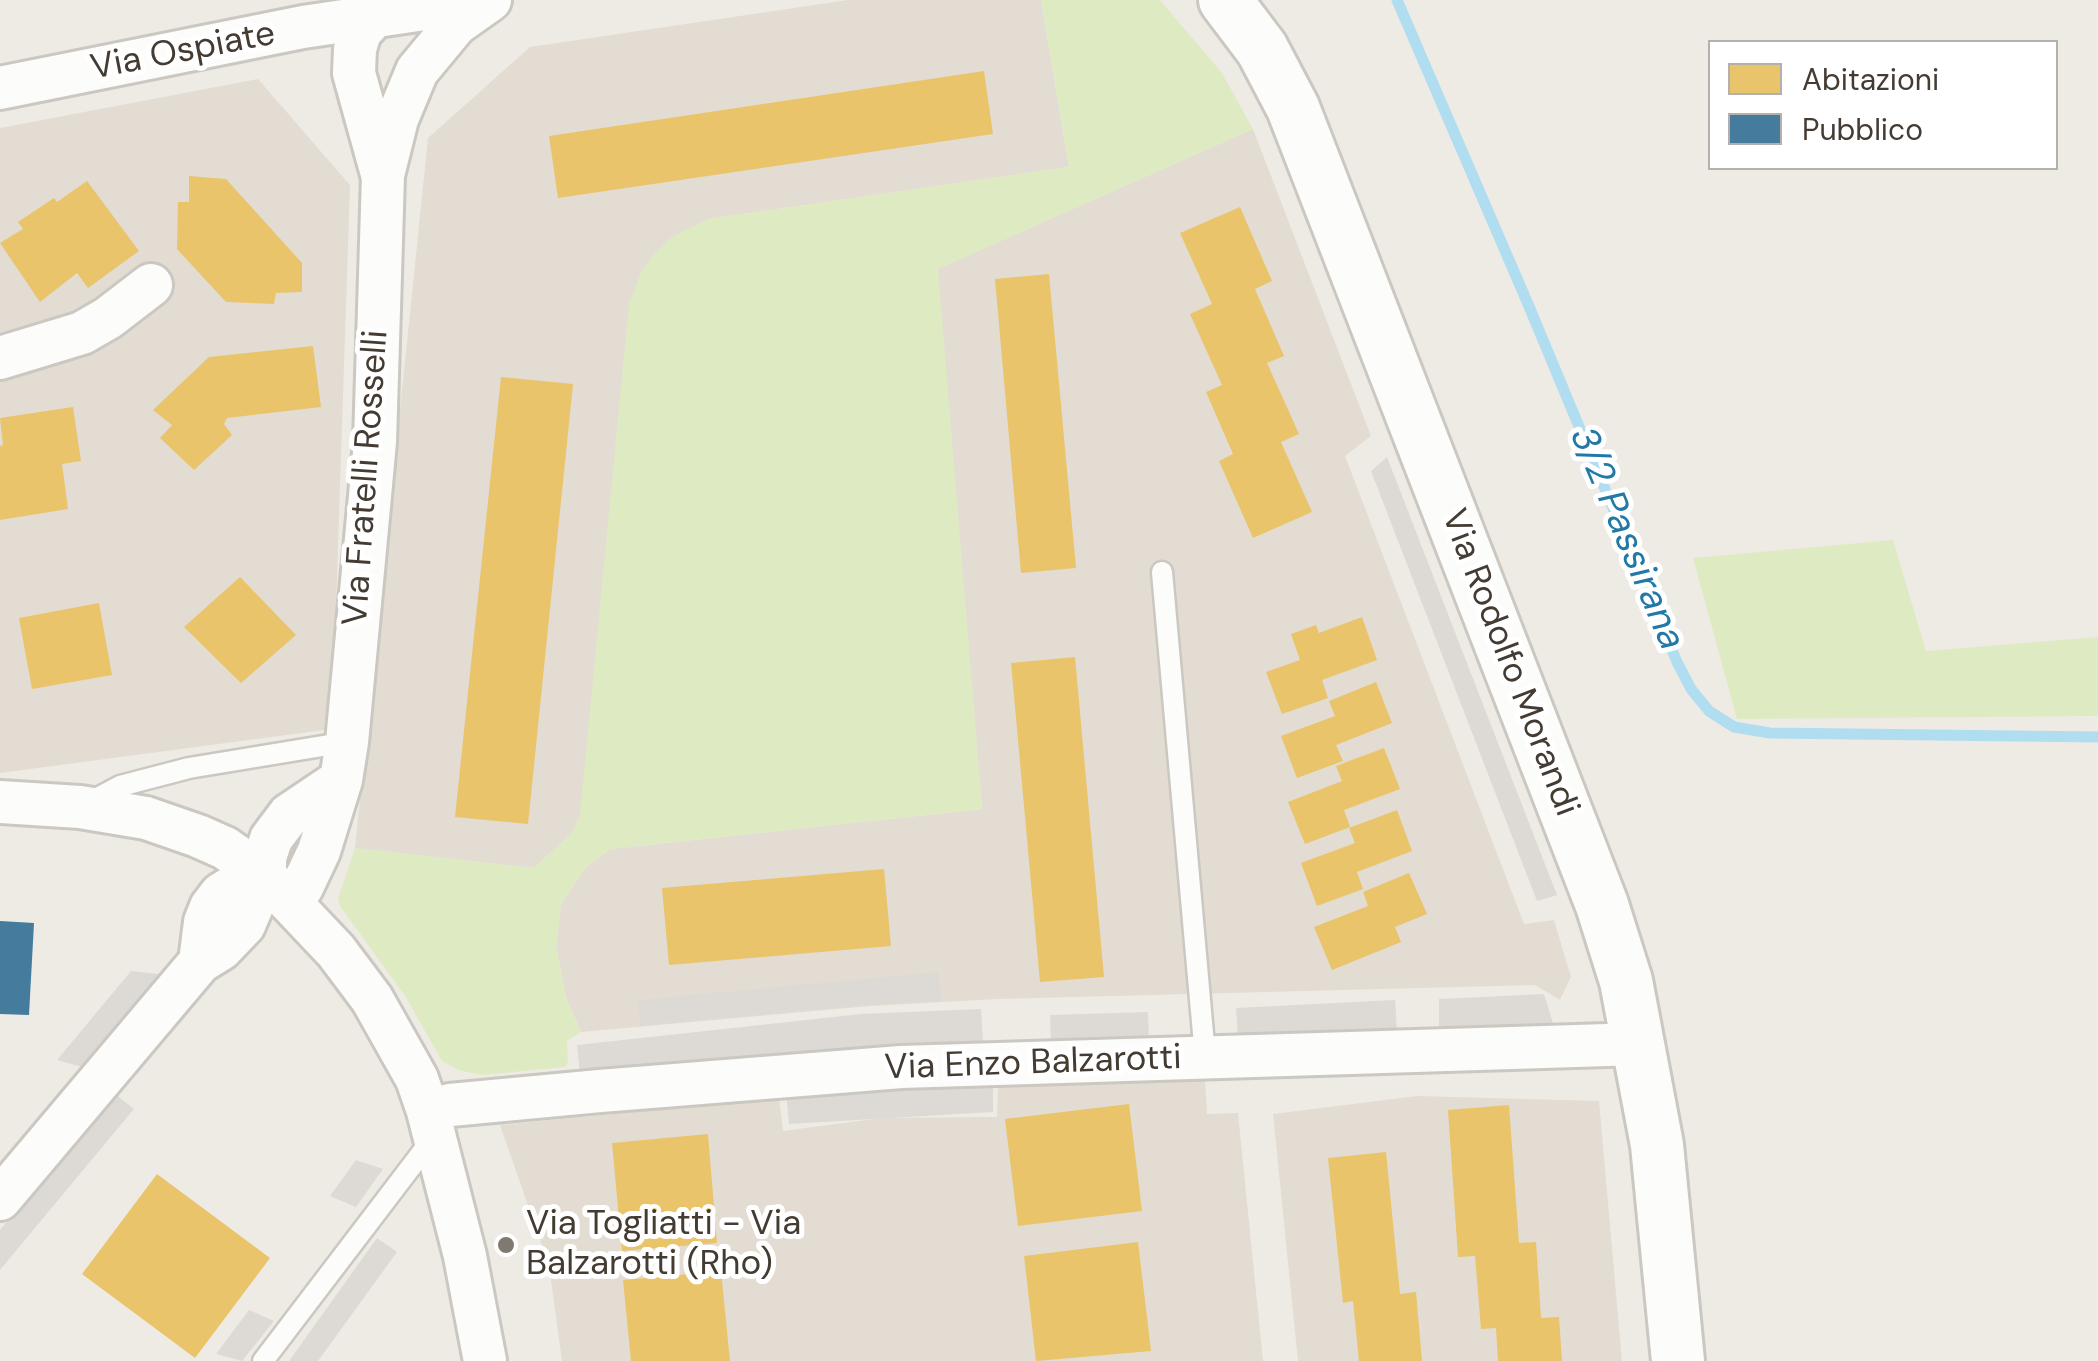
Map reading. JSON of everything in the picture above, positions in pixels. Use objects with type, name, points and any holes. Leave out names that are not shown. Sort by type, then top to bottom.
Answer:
[{"type":"street","name":"Via Ospiate","points":[[0,88],[303,28],[488,0]]},
{"type":"street","name":"Via Fratelli Rosselli","points":[[291,903],[318,851],[344,761],[375,442],[382,174],[397,118],[417,72],[456,24],[488,0]]},
{"type":"street","name":"Via Rodolfo Morandi","points":[[1226,0],[1262,48],[1293,108],[1602,905],[1626,981],[1657,1144],[1678,1361]]},
{"type":"street","name":"Via Fratelli Rosselli","points":[[382,174],[354,73],[354,49],[360,32],[374,16],[394,48],[399,75],[397,118]]},
{"type":"street","points":[[0,358],[82,333],[150,285]]},
{"type":"street","points":[[344,761],[289,815],[271,839],[265,858],[291,903],[381,1013],[417,1080],[465,1256],[485,1361]]},
{"type":"street","points":[[0,802],[80,807],[146,818],[198,836],[225,848],[291,903]]},
{"type":"street","points":[[198,836],[289,815]]},
{"type":"street","points":[[216,951],[205,922],[221,894],[241,882],[291,903]]},
{"type":"street","points":[[8,1180],[216,951],[267,932],[291,903]]},
{"type":"street","name":"Via Enzo Balzarotti","points":[[432,1124],[450,1105],[901,1067],[1640,1044]]},
{"type":"lane","points":[[1162,572],[1205,1056]]},
{"type":"lane","points":[[80,807],[135,781],[344,761]]},
{"type":"lane","points":[[263,1361],[432,1124]]},
{"type":"shaded area","points":[[848,0],[1041,0],[1069,167],[708,219],[580,815],[572,833],[534,868],[355,848],[428,138],[530,47]]},
{"type":"shaded area","points":[[258,79],[350,185],[332,729],[0,773],[0,128]]},
{"type":"shaded area","points":[[1253,129],[1371,436],[1345,456],[1524,924],[1554,920],[1571,977],[1560,1000],[1535,985],[998,999],[870,1006],[581,1032],[566,998],[556,946],[561,904],[586,867],[610,849],[982,809],[937,269]]},
{"type":"shaded area","points":[[1387,457],[1557,895],[1537,901],[1371,471]]},
{"type":"shaded area","points":[[131,971],[159,974],[82,1067],[57,1060]]},
{"type":"shaded area","points":[[938,972],[942,1001],[640,1026],[638,1000]]},
{"type":"shaded area","points":[[1544,994],[1553,1023],[1439,1028],[1439,999]]},
{"type":"shaded area","points":[[1395,1000],[1397,1030],[1238,1038],[1236,1008]]},
{"type":"shaded area","points":[[981,1009],[983,1042],[580,1075],[577,1045],[861,1014]]},
{"type":"shaded area","points":[[1148,1012],[1149,1038],[1051,1042],[1050,1015]]},
{"type":"shaded area","points":[[993,1077],[993,1112],[789,1124],[786,1091]]},
{"type":"shaded area","points":[[1205,1080],[1207,1114],[1238,1113],[1263,1361],[562,1361],[549,1265],[500,1125],[779,1098],[783,1131],[881,1118],[997,1117],[998,1084]]},
{"type":"shaded area","points":[[114,1093],[134,1109],[0,1270],[0,1230]]},
{"type":"shaded area","points":[[1417,1096],[1599,1101],[1622,1361],[1298,1361],[1273,1114]]},
{"type":"shaded area","points":[[356,1160],[383,1169],[356,1207],[330,1196]]},
{"type":"shaded area","points":[[377,1238],[397,1252],[318,1361],[289,1361]]},
{"type":"shaded area","points":[[249,1310],[274,1321],[242,1361],[216,1354]]},
{"type":"green space","points":[[1041,0],[1160,0],[1222,73],[1253,129],[938,269],[982,809],[610,849],[586,867],[561,904],[556,946],[566,998],[581,1032],[567,1041],[565,1067],[483,1075],[461,1071],[442,1061],[405,996],[338,898],[355,848],[534,868],[572,833],[580,815],[629,304],[641,272],[672,237],[708,219],[1069,167]]},
{"type":"green space","points":[[1893,540],[1926,651],[2098,637],[2098,716],[1737,719],[1693,558]]},
{"type":"building: Abitazioni","points":[[984,71],[993,134],[558,198],[549,136]]},
{"type":"building: Abitazioni","points":[[189,176],[226,179],[302,263],[302,292],[276,293],[274,304],[226,302],[177,249],[178,202],[189,202]]},
{"type":"building: Abitazioni","points":[[87,181],[139,251],[88,288],[77,273],[40,302],[0,243],[23,229],[18,222]]},
{"type":"building: Abitazioni","points":[[1240,207],[1272,281],[1255,289],[1284,356],[1267,363],[1299,434],[1281,442],[1312,512],[1253,538],[1219,461],[1233,454],[1206,392],[1222,385],[1190,314],[1212,304],[1180,233]]},
{"type":"building: Abitazioni","points":[[1049,274],[1076,568],[1021,573],[995,279]]},
{"type":"building: Abitazioni","points":[[313,346],[321,407],[227,418],[224,424],[232,435],[194,470],[160,438],[172,425],[153,410],[209,357]]},
{"type":"building: Abitazioni","points":[[501,377],[573,384],[528,824],[455,817]]},
{"type":"building: Abitazioni","points":[[73,407],[81,461],[62,464],[68,509],[0,520],[0,418]]},
{"type":"building: Abitazioni","points":[[240,577],[296,635],[241,683],[184,627]]},
{"type":"building: Abitazioni","points":[[99,603],[112,675],[32,689],[19,618]]},
{"type":"building: Abitazioni","points":[[1362,617],[1377,660],[1322,680],[1328,698],[1282,714],[1266,672],[1300,660],[1291,634],[1316,625],[1319,633]]},
{"type":"building: Abitazioni","points":[[1075,657],[1104,977],[1040,982],[1011,663]]},
{"type":"building: Abitazioni","points":[[1376,682],[1392,723],[1336,745],[1343,761],[1297,778],[1281,736],[1335,716],[1329,701]]},
{"type":"building: Abitazioni","points":[[1384,748],[1400,789],[1344,810],[1350,827],[1305,844],[1288,802],[1342,781],[1336,766]]},
{"type":"building: Abitazioni","points":[[1397,810],[1412,851],[1357,872],[1363,889],[1317,906],[1301,863],[1355,843],[1349,828]]},
{"type":"building: Abitazioni","points":[[884,869],[891,946],[669,965],[662,888]]},
{"type":"building: Abitazioni","points":[[1409,873],[1427,914],[1395,927],[1401,942],[1332,970],[1314,927],[1368,906],[1363,892]]},
{"type":"building: Abitazioni","points":[[1129,1104],[1142,1211],[1018,1226],[1005,1119]]},
{"type":"building: Abitazioni","points":[[1509,1105],[1519,1243],[1536,1242],[1541,1318],[1559,1317],[1562,1361],[1498,1361],[1496,1328],[1481,1329],[1475,1256],[1458,1257],[1448,1110]]},
{"type":"building: Abitazioni","points":[[708,1134],[717,1243],[622,1251],[612,1143]]},
{"type":"building: Abitazioni","points":[[1386,1152],[1400,1294],[1416,1292],[1422,1361],[1359,1361],[1353,1301],[1343,1303],[1328,1158]]},
{"type":"building: Abitazioni","points":[[157,1174],[270,1258],[195,1358],[82,1274]]},
{"type":"building: Abitazioni","points":[[1138,1242],[1151,1351],[1036,1361],[1024,1256]]},
{"type":"building: Abitazioni","points":[[721,1271],[730,1361],[631,1361],[623,1280]]},
{"type":"building: Pubblico","points":[[0,921],[34,923],[29,1015],[0,1014]]},
{"type":"waterway","name":"3/2 Passirana","points":[[1397,0],[1677,662],[1691,689],[1709,711],[1734,727],[1770,733],[2098,737]]},
{"type":"place","name":"Via Togliatti - Via Balzarotti (Rho)","points":[[506,1245]]}]
